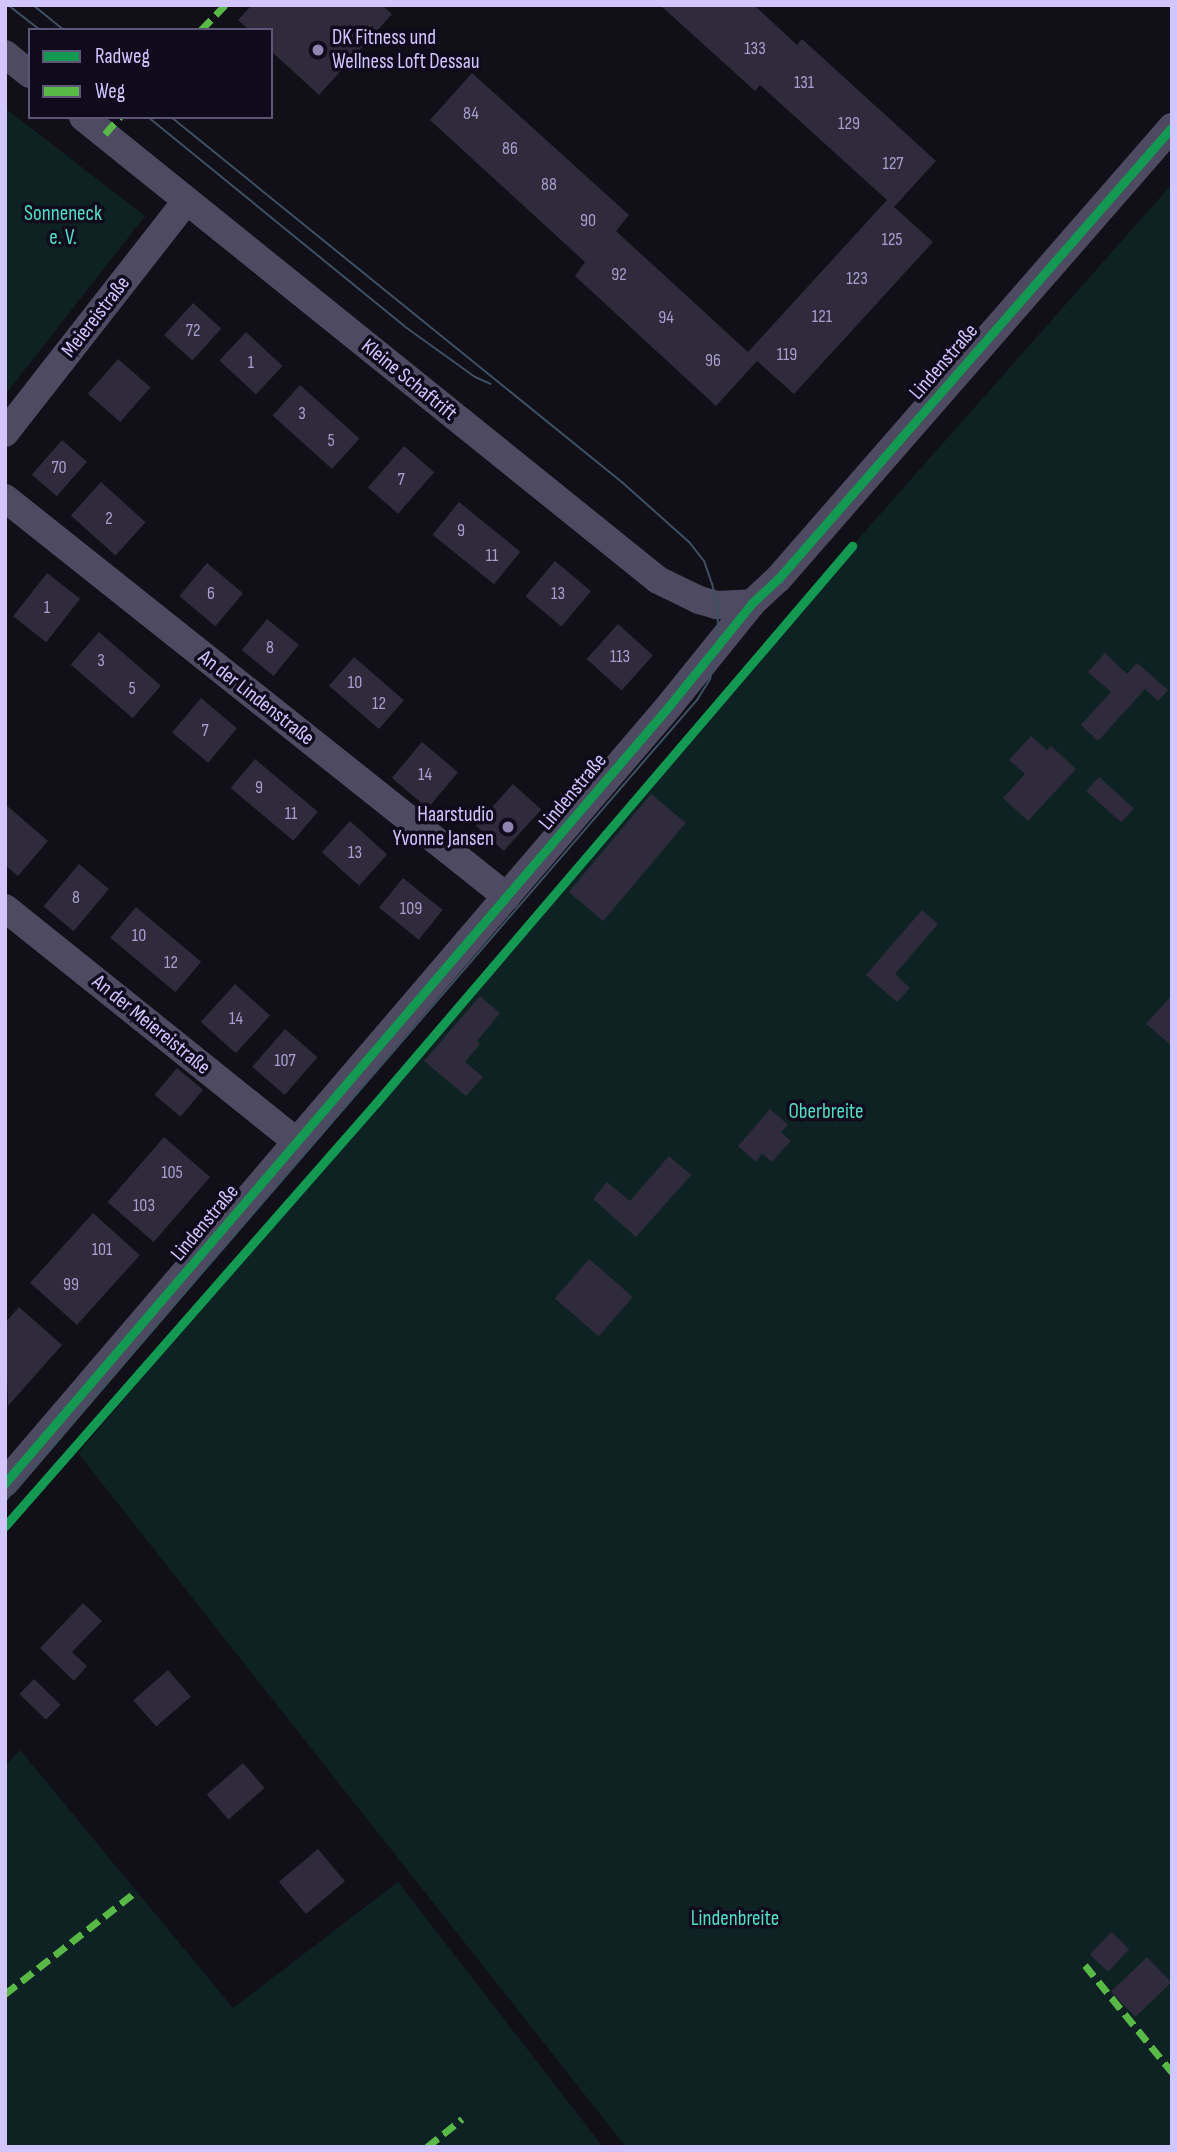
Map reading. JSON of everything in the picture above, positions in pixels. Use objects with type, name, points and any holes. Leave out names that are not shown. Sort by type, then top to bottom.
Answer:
[{"type":"street","points":[[5,54],[28,72]]},
{"type":"street","name":"Kleine Schaftrift","points":[[85,119],[658,580],[699,600],[717,605],[752,603]]},
{"type":"street","name":"Lindenstraße","points":[[5,1483],[507,897],[752,603],[786,570],[1172,127]]},
{"type":"street","name":"Meiereistraße","points":[[5,433],[186,201]]},
{"type":"street","name":"An der Lindenstraße","points":[[5,498],[507,897]]},
{"type":"street","name":"An der Meiereistraße","points":[[5,908],[297,1142]]},
{"type":"green space","name":"Sonneneck e. V.","points":[[5,108],[145,216],[5,395]]},
{"type":"green space","name":"Oberbreite","points":[[1172,184],[1172,2147],[626,2147],[78,1453],[852,546]]},
{"type":"green space","points":[[20,1750],[233,2008],[398,1882],[603,2147],[5,2147],[5,1766]]},
{"type":"building","points":[[252,5],[382,5],[392,14],[319,95],[273,53],[273,28],[247,28],[238,20]]},
{"type":"building","points":[[660,5],[754,5],[797,45],[802,39],[936,161],[894,207],[933,242],[794,394],[757,361],[716,406],[575,276],[585,262],[430,120],[472,73],[629,215],[616,231],[748,352],[887,200],[760,85],[755,91]]},
{"type":"building","points":[[193,303],[221,328],[192,360],[164,335]]},
{"type":"building","points":[[246,332],[283,366],[256,395],[219,361]]},
{"type":"building","points":[[118,359],[150,387],[120,422],[88,394]]},
{"type":"building","points":[[300,385],[359,439],[332,469],[273,415]]},
{"type":"building","points":[[62,440],[87,462],[57,496],[32,475]]},
{"type":"building","points":[[404,446],[434,472],[398,514],[368,488]]},
{"type":"building","points":[[101,482],[146,522],[115,556],[71,515]]},
{"type":"building","points":[[459,502],[520,552],[494,584],[433,535]]},
{"type":"building","points":[[555,561],[591,591],[561,626],[525,596]]},
{"type":"building","points":[[207,563],[243,593],[215,626],[179,596]]},
{"type":"building","points":[[47,573],[80,599],[46,642],[13,616]]},
{"type":"building","points":[[267,619],[299,645],[274,676],[242,650]]},
{"type":"building","points":[[618,624],[653,655],[621,690],[587,659]]},
{"type":"building","points":[[99,632],[161,686],[133,718],[71,664]]},
{"type":"building","points":[[1105,653],[1127,674],[1137,663],[1168,690],[1158,701],[1145,689],[1098,741],[1081,725],[1111,692],[1088,672]]},
{"type":"building","points":[[354,657],[404,700],[379,729],[329,686]]},
{"type":"building","points":[[201,698],[237,728],[208,763],[172,732]]},
{"type":"building","points":[[1031,736],[1047,750],[1051,746],[1076,769],[1028,821],[1003,798],[1025,774],[1009,760]]},
{"type":"building","points":[[422,742],[458,772],[428,808],[392,778]]},
{"type":"building","points":[[255,759],[318,812],[293,841],[231,788]]},
{"type":"building","points":[[1099,777],[1134,808],[1121,823],[1086,791]]},
{"type":"building","points":[[513,784],[541,809],[504,851],[476,826]]},
{"type":"building","points":[[651,794],[685,823],[603,921],[569,892]]},
{"type":"building","points":[[5,804],[48,841],[18,876],[5,865]]},
{"type":"building","points":[[350,821],[387,854],[359,886],[322,852]]},
{"type":"building","points":[[79,864],[109,889],[74,931],[44,906]]},
{"type":"building","points":[[403,878],[443,910],[419,940],[379,908]]},
{"type":"building","points":[[136,907],[201,962],[175,992],[110,938]]},
{"type":"building","points":[[922,910],[938,924],[895,974],[910,988],[897,1002],[866,975]]},
{"type":"building","points":[[235,984],[270,1015],[236,1053],[201,1022]]},
{"type":"building","points":[[1172,995],[1172,1046],[1146,1024]]},
{"type":"building","points":[[480,996],[500,1013],[477,1041],[480,1044],[465,1062],[483,1077],[466,1096],[424,1061]]},
{"type":"building","points":[[285,1029],[317,1057],[285,1095],[252,1067]]},
{"type":"building","points":[[177,1068],[203,1090],[181,1117],[155,1095]]},
{"type":"building","points":[[770,1109],[788,1125],[781,1132],[791,1141],[772,1162],[762,1154],[756,1162],[738,1146]]},
{"type":"building","points":[[164,1137],[210,1177],[154,1242],[108,1202]]},
{"type":"building","points":[[669,1156],[691,1175],[636,1237],[593,1199],[607,1182],[630,1201]]},
{"type":"building","points":[[93,1213],[140,1255],[77,1325],[30,1283]]},
{"type":"building","points":[[589,1259],[633,1297],[599,1336],[555,1298]]},
{"type":"building","points":[[19,1307],[62,1345],[8,1406],[5,1323]]},
{"type":"building","points":[[83,1603],[102,1621],[72,1652],[87,1666],[74,1681],[40,1648]]},
{"type":"building","points":[[168,1670],[191,1696],[156,1727],[133,1700]]},
{"type":"building","points":[[34,1679],[61,1705],[46,1720],[19,1694]]},
{"type":"building","points":[[243,1763],[265,1788],[228,1819],[207,1794]]},
{"type":"building","points":[[318,1849],[345,1881],[306,1914],[279,1882]]},
{"type":"building","points":[[1111,1932],[1129,1949],[1108,1972],[1090,1955]]},
{"type":"building","points":[[1147,1957],[1171,1982],[1135,2017],[1111,1992]]},
{"type":"tram line","points":[[8,5],[37,28]]},
{"type":"tram line","points":[[33,5],[62,28]]},
{"type":"tram line","points":[[150,119],[404,326],[475,377],[491,384]]},
{"type":"tram line","points":[[5,1501],[697,700],[710,679],[719,644],[717,605],[712,584],[704,561],[689,542],[623,483],[173,119]]},
{"type":"marked path","points":[[203,28],[225,5]]},
{"type":"marked path","points":[[105,134],[118,119]]},
{"type":"marked path","points":[[5,1994],[133,1894]]},
{"type":"marked path","points":[[1085,1965],[1172,2072]]},
{"type":"marked path","points":[[427,2147],[462,2119]]},
{"type":"cycle path","points":[[5,1483],[669,706],[752,603],[778,579],[1172,127]]},
{"type":"cycle path","points":[[5,1526],[376,1103],[852,546]]},
{"type":"place","name":"DK Fitness und Wellness Loft Dessau","points":[[318,50]]},
{"type":"place","name":"Haarstudio Yvonne Jansen","points":[[508,827]]},
{"type":"park label","name":"Lindenbreite","points":[[735,1919]]}]
